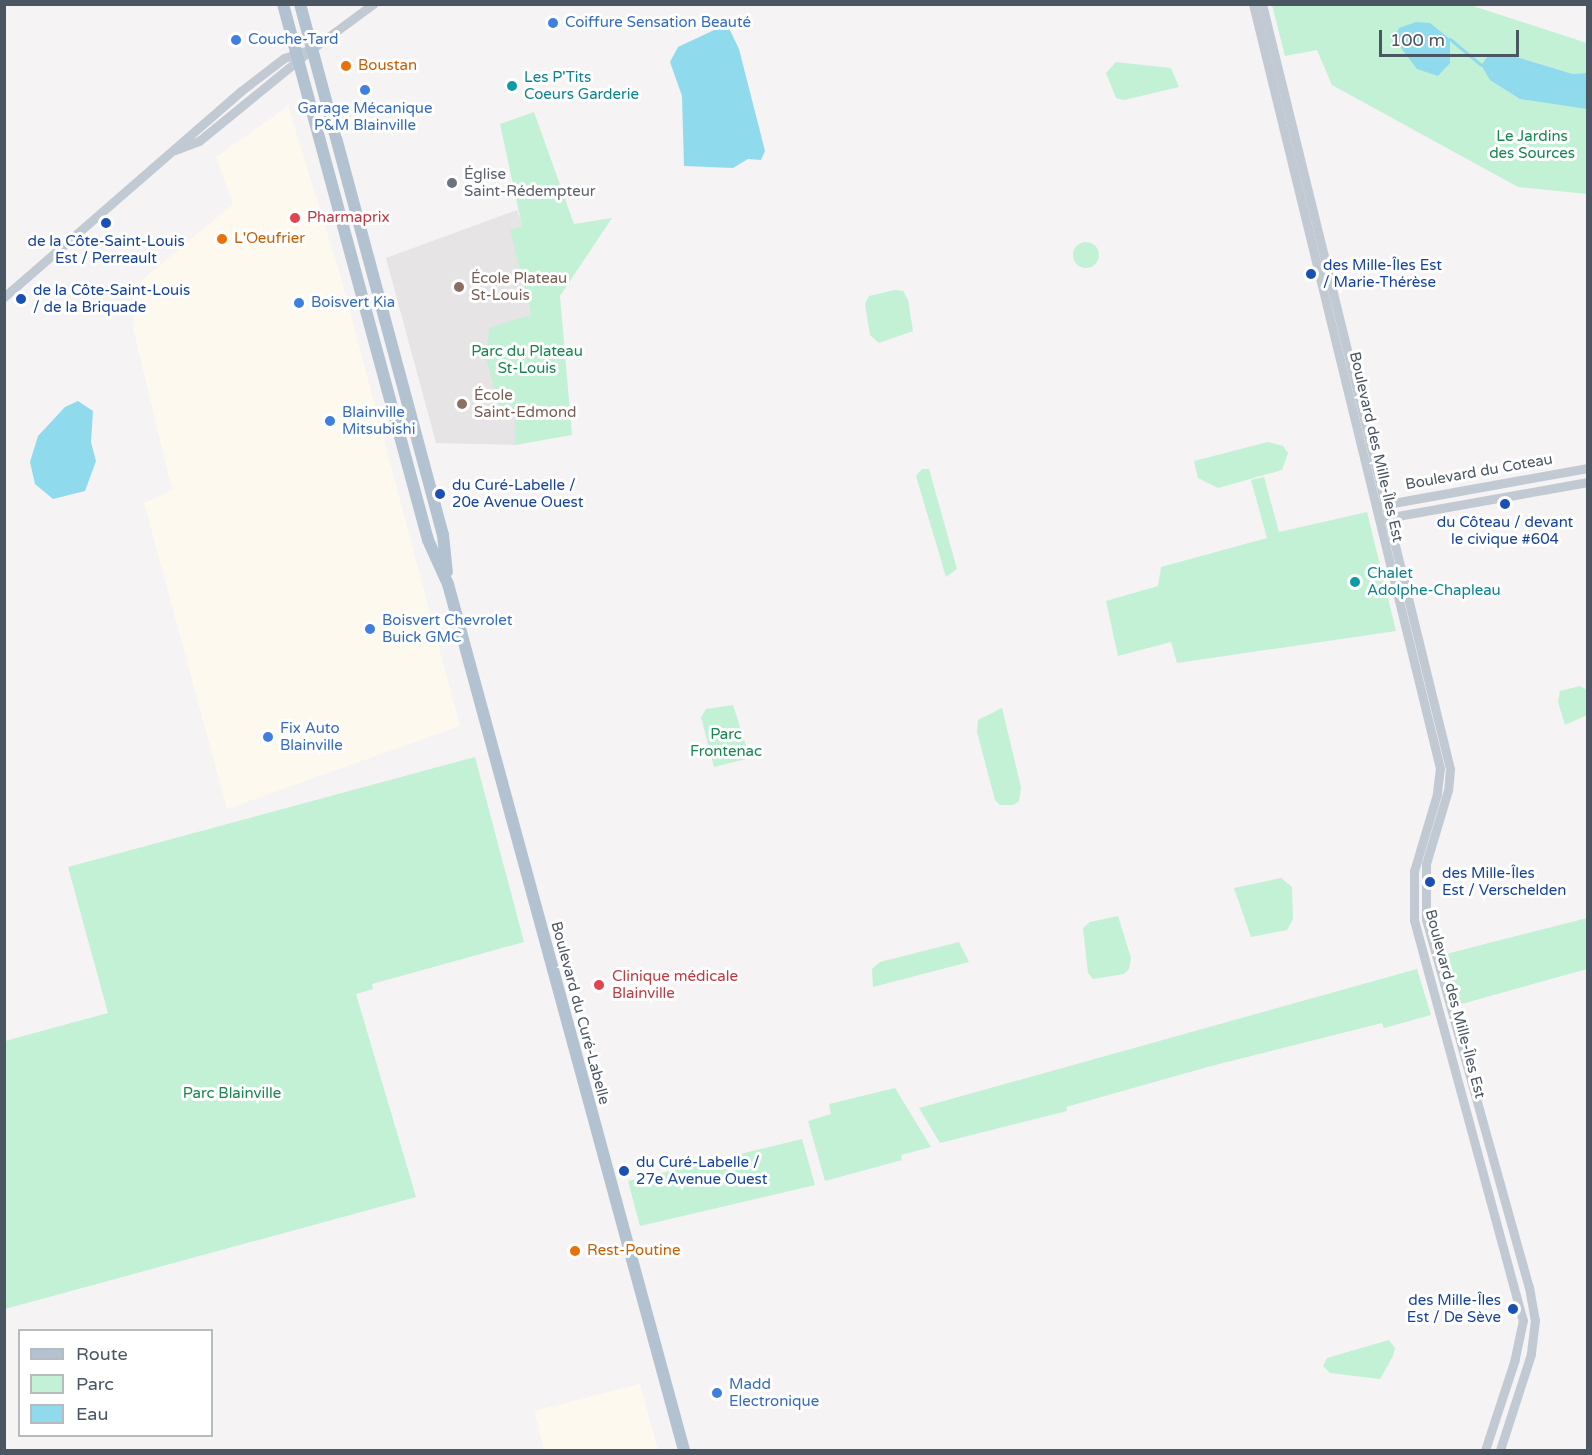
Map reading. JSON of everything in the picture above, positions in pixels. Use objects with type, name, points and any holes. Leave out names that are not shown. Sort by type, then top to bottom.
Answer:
[{"type":"main road","name":"Boulevard du Curé-Labelle","points":[[283,4],[428,540],[448,584],[684,1450]]},
{"type":"main road","name":"Boulevard du Curé-Labelle","points":[[300,4],[443,535],[448,584]]},
{"type":"street","points":[[4,297],[259,77],[312,49],[373,4]]},
{"type":"street","name":"Boulevard des Mille-Îles Est","points":[[1252,4],[1381,505],[1389,517],[1451,776],[1426,864],[1426,919],[1534,1313],[1531,1354],[1500,1450]]},
{"type":"street","name":"Boulevard des Mille-Îles Est","points":[[1262,4],[1381,505],[1378,520],[1440,768],[1437,794],[1413,872],[1415,929],[1522,1314],[1517,1352],[1485,1450]]},
{"type":"street","name":"Boulevard du Coteau","points":[[1381,505],[1587,468]]},
{"type":"street","name":"Boulevard du Coteau","points":[[1378,520],[1587,482]]},
{"type":"shaded area","points":[[288,106],[340,274],[460,726],[227,809],[144,503],[172,490],[133,328],[136,285],[233,204],[216,157]]},
{"type":"shaded area","name":"École Plateau St-Louis","points":[[517,210],[523,227],[511,230],[531,316],[515,412],[515,445],[436,443],[386,258]]},
{"type":"shaded area","points":[[640,1384],[658,1450],[544,1450],[534,1411]]},
{"type":"green space","name":"Le Jardins des Sources","points":[[1272,5],[1470,5],[1587,43],[1587,73],[1573,74],[1510,55],[1587,109],[1587,194],[1518,187],[1332,85],[1317,50],[1285,56]]},
{"type":"green space","points":[[1116,62],[1171,68],[1179,87],[1124,100],[1116,98],[1106,73]]},
{"type":"green space","name":"Parc du Plateau St-Louis","points":[[534,112],[574,224],[612,218],[560,296],[572,435],[515,445],[515,412],[502,414],[487,362],[489,328],[531,315],[510,230],[522,226],[500,124]]},
{"type":"green space","points":[[1086,242],[1095,246],[1099,255],[1095,264],[1086,268],[1077,264],[1073,255],[1077,246]]},
{"type":"green space","points":[[895,290],[903,291],[908,300],[913,331],[879,343],[870,335],[865,304],[869,296]]},
{"type":"green space","points":[[1268,442],[1283,446],[1288,453],[1282,470],[1218,488],[1198,478],[1194,461]]},
{"type":"green space","points":[[922,469],[929,469],[957,569],[946,577],[916,476]]},
{"type":"green space","points":[[1264,477],[1279,532],[1367,512],[1396,631],[1177,663],[1171,642],[1118,656],[1106,601],[1158,586],[1161,567],[1267,538],[1251,480]]},
{"type":"green space","points":[[1580,686],[1587,690],[1587,715],[1565,725],[1558,702],[1560,691]]},
{"type":"green space","name":"Parc Frontenac","points":[[733,705],[749,755],[746,759],[714,767],[701,717],[706,709]]},
{"type":"green space","points":[[1002,708],[1021,787],[1019,801],[1013,805],[1000,805],[995,800],[977,732],[978,720]]},
{"type":"green space","name":"Parc Blainville","points":[[475,757],[524,942],[372,984],[373,989],[356,994],[416,1197],[5,1309],[5,1041],[108,1013],[68,867]]},
{"type":"green space","points":[[1281,878],[1292,887],[1293,919],[1287,930],[1251,937],[1234,888]]},
{"type":"green space","points":[[1118,916],[1131,958],[1129,969],[1124,974],[1093,979],[1088,973],[1083,928],[1090,922]]},
{"type":"green space","points":[[1587,918],[1587,969],[1458,1005],[1442,955]]},
{"type":"green space","points":[[959,942],[969,962],[873,987],[872,969],[880,962]]},
{"type":"green space","points":[[1417,969],[1431,1015],[1384,1028],[1382,1023],[1211,1066],[1066,1107],[1067,1111],[940,1143],[919,1108]]},
{"type":"green space","points":[[895,1088],[931,1147],[901,1155],[902,1160],[825,1181],[808,1121],[831,1114],[829,1104]]},
{"type":"green space","points":[[802,1139],[815,1185],[640,1226],[628,1181]]},
{"type":"green space","points":[[1389,1340],[1395,1348],[1380,1379],[1330,1373],[1323,1366],[1327,1358]]},
{"type":"water","points":[[1416,22],[1430,23],[1450,39],[1450,63],[1438,76],[1417,69],[1394,39],[1399,28]]},
{"type":"water","points":[[727,24],[739,49],[765,151],[761,160],[748,159],[733,168],[684,166],[682,96],[670,62],[678,47]]},
{"type":"water","points":[[1510,55],[1573,74],[1587,73],[1587,109],[1520,99],[1490,80],[1481,65],[1488,56]]},
{"type":"water","points":[[78,401],[93,411],[91,442],[96,461],[85,491],[53,499],[35,484],[30,462],[38,436],[65,407]]},
{"type":"waterway","points":[[1450,39],[1481,65]]},
{"type":"place","name":"Coiffure Sensation Beauté","points":[[553,23]]},
{"type":"place","name":"Couche-Tard","points":[[236,40]]},
{"type":"place","name":"Boustan","points":[[346,66]]},
{"type":"place","name":"Les P'Tits Coeurs Garderie","points":[[512,86]]},
{"type":"place","name":"Garage Mécanique P&M Blainville","points":[[365,90]]},
{"type":"place","name":"Église Saint-Rédempteur","points":[[452,183]]},
{"type":"place","name":"Pharmaprix","points":[[295,218]]},
{"type":"place","name":"de la Côte-Saint-Louis Est / Perreault","points":[[106,223]]},
{"type":"place","name":"L'Oeufrier","points":[[222,239]]},
{"type":"place","name":"des Mille-Îles Est / Marie-Thérèse","points":[[1311,274]]},
{"type":"place","name":"École Plateau St-Louis","points":[[459,287]]},
{"type":"place","name":"de la Côte-Saint-Louis / de la Briquade","points":[[21,299]]},
{"type":"place","name":"Boisvert Kia","points":[[299,303]]},
{"type":"place","name":"École Saint-Edmond","points":[[462,404]]},
{"type":"place","name":"Blainville Mitsubishi","points":[[330,421]]},
{"type":"place","name":"du Curé-Labelle / 20e Avenue Ouest","points":[[440,494]]},
{"type":"place","name":"du Côteau / devant le civique #604","points":[[1505,504]]},
{"type":"place","name":"Chalet Adolphe-Chapleau","points":[[1355,582]]},
{"type":"place","name":"Boisvert Chevrolet Buick GMC","points":[[370,629]]},
{"type":"place","name":"Fix Auto Blainville","points":[[268,737]]},
{"type":"place","name":"des Mille-Îles Est / Verschelden","points":[[1430,882]]},
{"type":"place","name":"Clinique médicale Blainville","points":[[599,985]]},
{"type":"place","name":"du Curé-Labelle / 27e Avenue Ouest","points":[[624,1171]]},
{"type":"place","name":"Rest-Poutine","points":[[575,1251]]},
{"type":"place","name":"des Mille-Îles Est / De Sève","points":[[1513,1309]]},
{"type":"place","name":"Madd Electronique","points":[[717,1393]]}]
